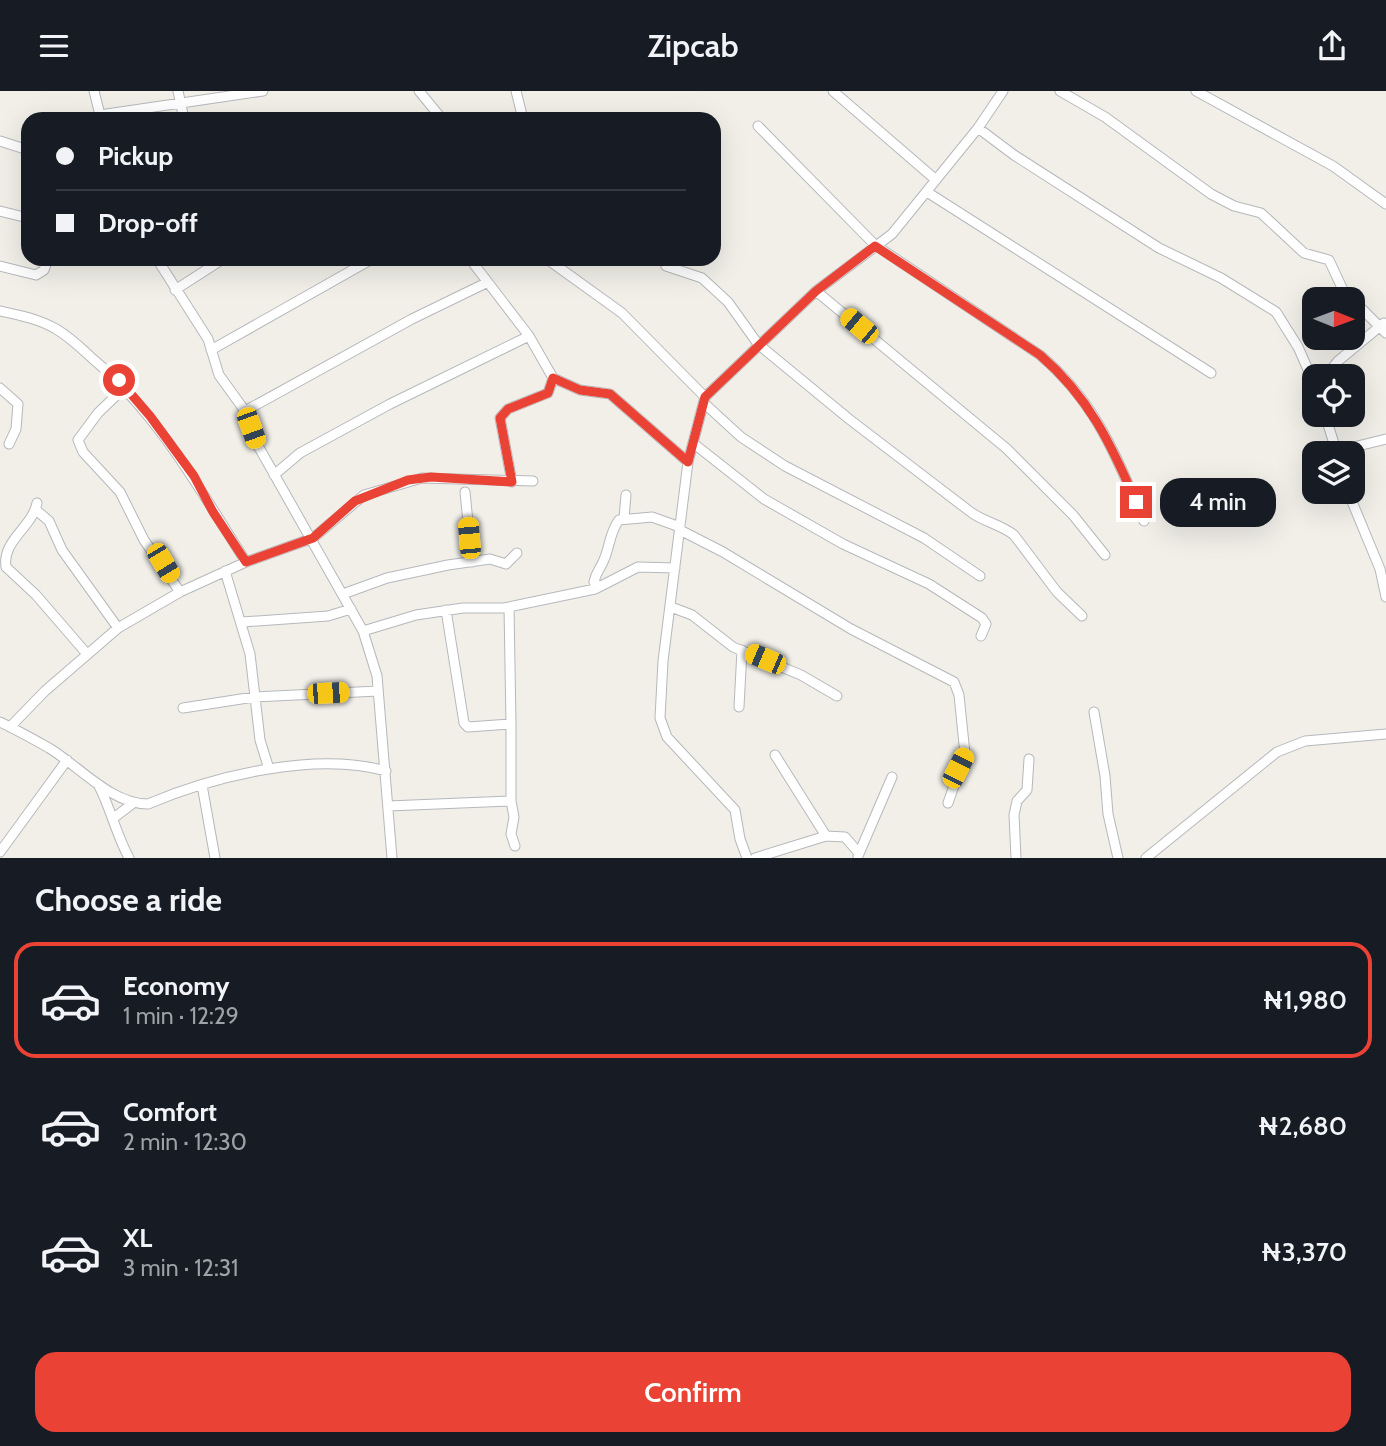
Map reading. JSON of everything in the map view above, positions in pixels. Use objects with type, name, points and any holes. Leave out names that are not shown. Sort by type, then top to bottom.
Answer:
[{"type":"street","points":[[94,91],[100,112]]},
{"type":"street","points":[[178,91],[182,112]]},
{"type":"street","points":[[127,112],[263,91]]},
{"type":"street","points":[[419,91],[436,112]]},
{"type":"street","points":[[516,91],[521,112]]},
{"type":"street","points":[[833,91],[936,180]]},
{"type":"street","points":[[747,858],[740,839],[735,810],[667,737],[660,718],[688,462],[705,401],[758,344],[816,291],[892,234],[978,128],[1003,91]]},
{"type":"street","points":[[1060,91],[1105,117],[1211,194],[1234,206],[1261,213],[1304,253],[1329,260],[1343,290],[1384,326],[1340,364]]},
{"type":"street","points":[[1196,91],[1334,166],[1386,204]]},
{"type":"street","points":[[758,126],[875,246],[1040,355],[1065,376],[1088,404],[1144,521]]},
{"type":"street","points":[[978,128],[1159,248],[1222,278],[1276,312],[1306,364]]},
{"type":"street","points":[[0,141],[21,147]]},
{"type":"street","points":[[927,192],[1211,373]]},
{"type":"street","points":[[0,211],[21,216]]},
{"type":"street","points":[[0,266],[26,275],[39,275],[44,266]]},
{"type":"street","points":[[161,266],[208,339],[219,375],[245,411],[257,445],[313,538],[363,631],[373,657],[378,691],[392,858]]},
{"type":"street","points":[[175,290],[210,266]]},
{"type":"street","points":[[211,351],[360,266]]},
{"type":"street","points":[[475,266],[529,336],[553,378],[580,390],[610,394],[688,462]]},
{"type":"street","points":[[557,266],[622,313],[741,437],[785,466],[924,538],[980,576]]},
{"type":"street","points":[[666,266],[702,278],[728,302],[758,344],[849,419],[989,525],[1014,535],[1057,592],[1082,616]]},
{"type":"street","points":[[245,411],[412,319],[486,283]]},
{"type":"street","points":[[816,291],[1007,449],[1073,515],[1105,555]]},
{"type":"street","points":[[0,311],[58,330],[125,387],[194,476],[213,512],[246,562]]},
{"type":"street","points":[[274,475],[300,453],[379,410],[529,336]]},
{"type":"street","points":[[512,482],[500,418],[508,409],[548,393],[553,378]]},
{"type":"street","points":[[125,387],[98,414],[78,440],[83,452],[120,492],[144,540],[180,592]]},
{"type":"street","points":[[0,389],[18,404],[16,429],[9,444]]},
{"type":"street","points":[[1365,445],[1386,439]]},
{"type":"street","points":[[693,443],[764,499],[843,544],[929,584],[982,618],[986,624],[981,636]]},
{"type":"street","points":[[10,727],[118,628],[180,592],[246,562],[313,538],[355,501],[408,480],[431,477],[533,481]]},
{"type":"street","points":[[465,492],[471,562]]},
{"type":"street","points":[[624,518],[626,495]]},
{"type":"street","points":[[1353,504],[1380,569],[1386,597]]},
{"type":"street","points":[[88,654],[36,594],[6,567],[10,542],[36,507],[49,521],[62,550],[118,628]]},
{"type":"street","points":[[599,587],[594,582],[596,571],[603,562],[615,524],[624,518],[652,517],[680,528],[851,629],[894,648],[954,682],[959,695],[965,754],[948,803]]},
{"type":"street","points":[[343,594],[387,578],[471,562],[490,559],[506,564],[517,553]]},
{"type":"street","points":[[363,631],[446,610],[509,607],[584,593],[638,567],[675,568]]},
{"type":"street","points":[[225,572],[250,654],[254,697],[269,769]]},
{"type":"street","points":[[509,607],[511,801],[514,817],[511,834],[515,846]]},
{"type":"street","points":[[671,607],[692,615],[726,642],[801,675],[837,696]]},
{"type":"street","points":[[242,622],[317,618],[352,609]]},
{"type":"street","points":[[446,610],[464,723],[468,727],[511,724]]},
{"type":"street","points":[[739,707],[742,650]]},
{"type":"street","points":[[183,708],[254,697],[378,691]]},
{"type":"street","points":[[1094,712],[1105,776],[1108,814],[1118,858]]},
{"type":"street","points":[[0,722],[67,760],[98,784],[132,804],[148,804],[202,785],[269,769],[355,766],[386,771]]},
{"type":"street","points":[[1146,858],[1277,752],[1305,741],[1386,734]]},
{"type":"street","points":[[775,755],[826,836]]},
{"type":"street","points":[[1016,858],[1014,814],[1017,801],[1027,790],[1029,759]]},
{"type":"street","points":[[0,852],[67,760]]},
{"type":"street","points":[[755,858],[826,836],[845,837],[858,855],[892,777]]},
{"type":"street","points":[[98,784],[115,817],[117,836],[129,858]]},
{"type":"street","points":[[202,785],[215,858]]},
{"type":"street","points":[[388,806],[511,801]]},
{"type":"street","points":[[115,817],[132,804]]},
{"type":"route","points":[[119,380],[150,416],[194,476],[213,512],[246,562],[313,538],[364,495],[408,480],[446,477],[512,482],[500,418],[508,409],[540,399],[548,393],[553,378],[580,390],[610,394],[688,462],[705,397],[816,291],[875,246],[1040,355],[1065,376],[1088,404],[1136,502]]}]
